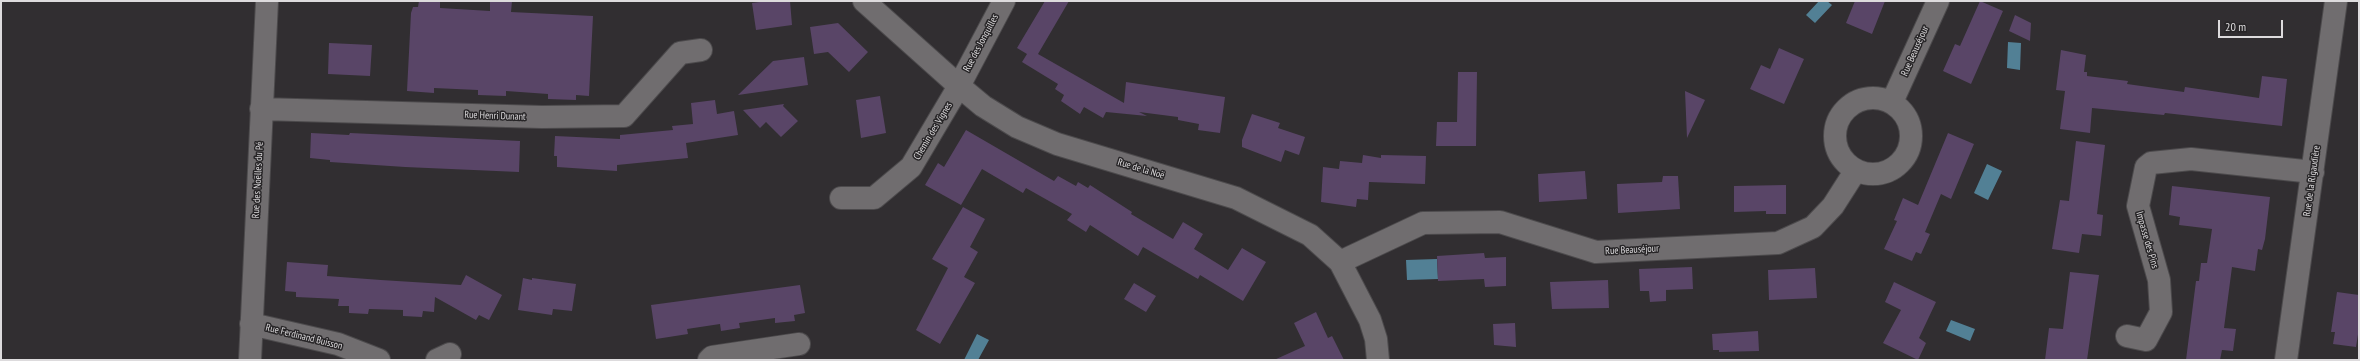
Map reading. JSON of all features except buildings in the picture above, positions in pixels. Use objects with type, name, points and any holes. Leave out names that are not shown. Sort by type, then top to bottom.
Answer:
[{"type":"street","name":"Rue des Noëlles du Pé","points":[[250,360],[267,1]]},
{"type":"street","name":"Rue de la Noë","points":[[864,1],[983,106],[1017,126],[1057,144],[1236,198],[1310,235],[1340,262],[1370,320],[1376,338],[1378,360]]},
{"type":"street","name":"Rue des Jonquilles","points":[[959,86],[1004,1]]},
{"type":"street","name":"Rue Beauséjour","points":[[1892,102],[1938,1]]},
{"type":"street","name":"Rue de la Rigaudière","points":[[2286,360],[2336,1]]},
{"type":"street","name":"Rue Henri Dunant","points":[[261,108],[542,117],[624,116],[680,53],[701,50]]},
{"type":"street","name":"Chemin des Vignes","points":[[841,198],[874,198],[911,167],[959,86]]},
{"type":"street","points":[[1868,97],[1881,98],[1892,102],[1902,110],[1910,121],[1912,134],[1910,148],[1904,159],[1894,168],[1882,174],[1869,174],[1856,170],[1846,163],[1839,153],[1835,142],[1835,129],[1839,118],[1852,104],[1868,97]]},
{"type":"street","name":"Impasse des Pins","points":[[2127,336],[2146,340],[2161,312],[2159,280],[2138,206],[2146,167],[2151,163],[2191,159],[2313,172]]},
{"type":"street","name":"Rue Beauséjour","points":[[1340,262],[1423,223],[1500,222],[1596,252],[1778,243],[1813,227],[1833,206],[1856,170]]},
{"type":"street","name":"Rue Ferdinand Buisson","points":[[251,324],[338,344],[378,360]]},
{"type":"street","points":[[709,360],[712,357],[799,344]]},
{"type":"water","points":[[1819,1],[1827,1],[1832,5],[1815,23],[1806,15]]},
{"type":"water","points":[[2008,42],[2021,43],[2020,70],[2007,68]]},
{"type":"water","points":[[1987,164],[2002,171],[1988,200],[1974,193]]},
{"type":"water","points":[[1437,259],[1438,279],[1407,280],[1406,260]]},
{"type":"water","points":[[1951,320],[1975,329],[1970,341],[1946,331]]},
{"type":"water","points":[[977,334],[989,340],[978,360],[964,360]]}]
